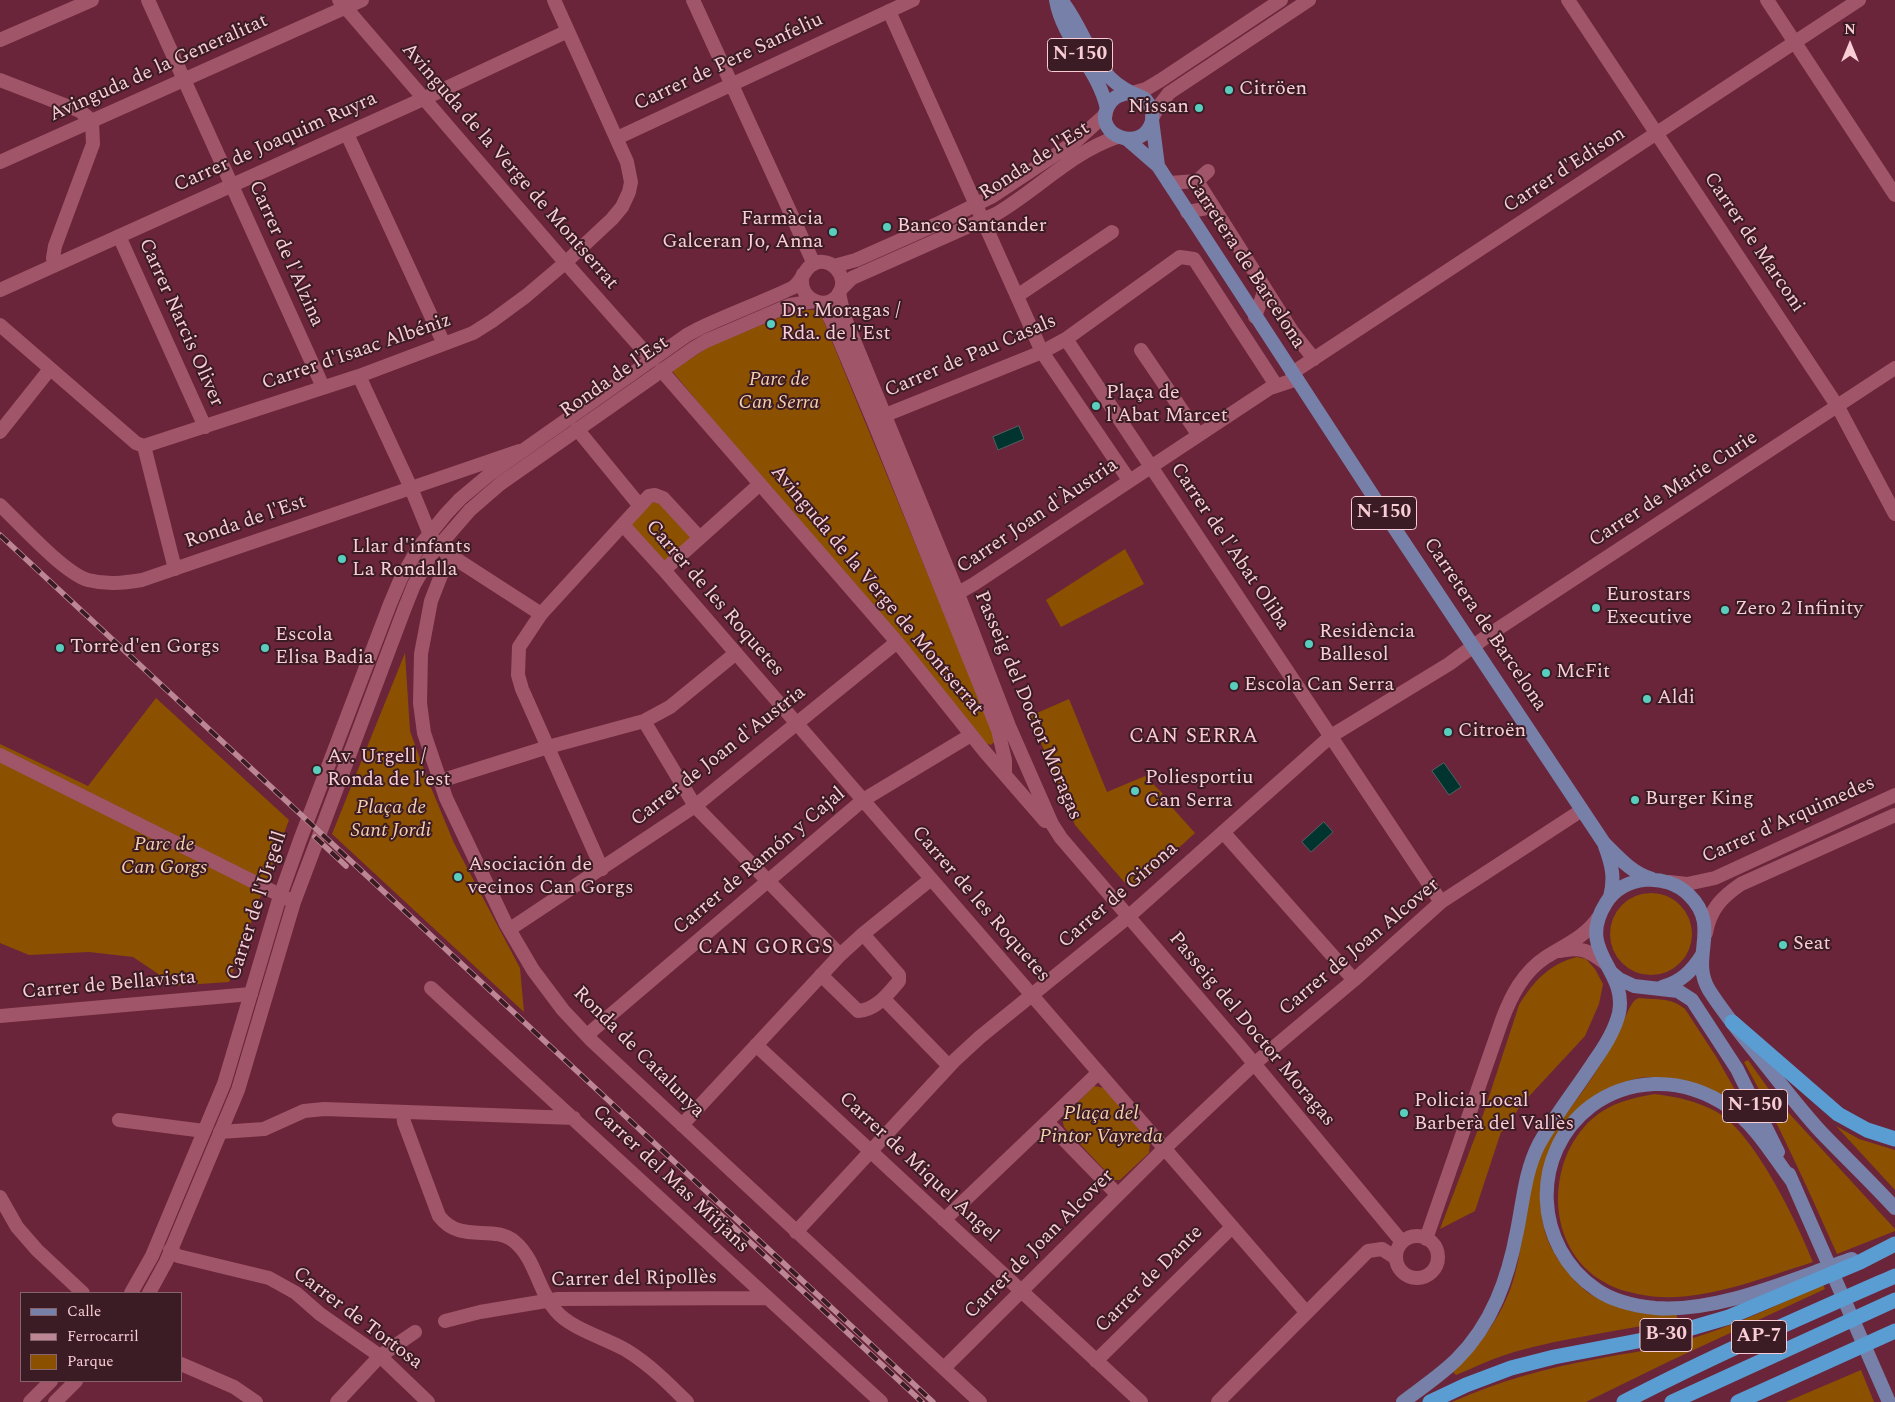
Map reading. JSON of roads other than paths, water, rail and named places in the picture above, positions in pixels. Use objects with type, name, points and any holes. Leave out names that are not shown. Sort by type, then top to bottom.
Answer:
[{"type":"highway","points":[[1732,1022],[1838,1114],[1867,1130],[1895,1140]]},
{"type":"highway","name":"B-30","points":[[1430,1402],[1466,1385],[1511,1368],[1554,1357],[1664,1336],[1721,1320],[1860,1262],[1895,1244]]},
{"type":"highway","name":"AP-7","points":[[1624,1402],[1670,1378],[1895,1276]]},
{"type":"highway","name":"AP-7","points":[[1672,1402],[1895,1300]]},
{"type":"highway","points":[[1738,1402],[1836,1356],[1895,1331]]},
{"type":"highway","points":[[1758,1402],[1836,1356]]},
{"type":"main road","name":"N-150","points":[[1056,0],[1058,14],[1102,93],[1106,122],[1109,129],[1123,138]]},
{"type":"main road","name":"N-150","points":[[1061,0],[1071,13],[1098,64],[1112,80],[1148,102],[1152,110],[1152,119]]},
{"type":"main road","name":"N-150","points":[[1106,112],[1113,99],[1132,93]]},
{"type":"main road","points":[[1123,138],[1137,138],[1145,134],[1152,119]]},
{"type":"main road","name":"Carretera de Barcelona","points":[[1152,119],[1158,166]]},
{"type":"main road","name":"Carretera de Barcelona","points":[[1123,138],[1158,166],[1255,317],[1604,843]]},
{"type":"main road","name":"N-150","points":[[1604,843],[1628,867],[1638,874],[1654,880]]},
{"type":"main road","name":"N-150","points":[[1604,843],[1613,875],[1610,897],[1598,918],[1597,942],[1608,968],[1619,979],[1634,986],[1685,993],[1697,1006],[1737,1069],[1792,1182],[1889,1402]]},
{"type":"main road","name":"N-150","points":[[1610,897],[1625,886],[1641,880],[1654,880],[1669,882],[1682,889],[1694,901],[1702,916],[1706,934],[1702,955],[1704,981],[1732,1022],[1792,1098],[1820,1131],[1895,1208]]},
{"type":"main road","name":"N-150","points":[[1656,988],[1679,980],[1694,967],[1702,955]]},
{"type":"main road","points":[[1403,1402],[1455,1361],[1482,1329],[1491,1313],[1512,1254],[1524,1187],[1538,1146],[1602,1050],[1616,1023],[1620,994],[1619,988],[1608,968]]},
{"type":"main road","points":[[1792,1182],[1744,1118],[1716,1098],[1682,1086],[1663,1084],[1643,1085],[1624,1089],[1595,1104],[1582,1113],[1562,1138],[1550,1166],[1547,1185],[1548,1220],[1562,1253],[1572,1268],[1584,1280],[1599,1291],[1614,1298],[1654,1308],[1693,1307],[1725,1301],[1895,1244]]},
{"type":"street","points":[[0,40],[92,0]]},
{"type":"street","name":"Carrer de l'Alzina","points":[[148,0],[324,387]]},
{"type":"street","name":"Avinguda de la Generalitat","points":[[0,162],[185,80],[342,4],[362,0]]},
{"type":"street","name":"Carrer d'Isaac Albéniz","points":[[144,446],[359,376],[473,333],[492,321],[566,263],[612,219],[622,207],[629,192],[631,182],[627,162],[554,0]]},
{"type":"street","points":[[693,0],[814,264]]},
{"type":"street","name":"Carrer de Pere Sanfeliu","points":[[617,138],[731,83],[913,0]]},
{"type":"street","points":[[1132,93],[1161,80],[1281,0]]},
{"type":"street","points":[[1152,119],[1169,92],[1309,0]]},
{"type":"street","name":"Carrer de Marconi","points":[[1568,0],[1838,407],[1895,514]]},
{"type":"street","points":[[1767,0],[1895,195]]},
{"type":"street","name":"Carrer d'Edison","points":[[1294,376],[1314,359],[1859,0]]},
{"type":"street","name":"Avinguda de la Verge de Montserrat","points":[[342,4],[651,359]]},
{"type":"street","points":[[889,11],[984,219],[1042,352],[1129,480]]},
{"type":"street","name":"Carrer de Joaquim Ruyra","points":[[0,290],[423,99],[568,31]]},
{"type":"street","points":[[0,80],[80,111],[92,121],[93,144],[55,246],[54,266]]},
{"type":"street","name":"Ronda de l'Est","points":[[834,266],[865,256],[963,212],[993,196],[1076,141],[1106,112]]},
{"type":"street","points":[[346,134],[444,344]]},
{"type":"street","name":"Ronda de l'Est","points":[[840,291],[852,278],[1012,205],[1090,148],[1123,138]]},
{"type":"street","points":[[1168,183],[1197,181],[1208,171]]},
{"type":"street","points":[[1197,181],[1292,331],[1314,359]]},
{"type":"street","points":[[1187,212],[1213,206]]},
{"type":"street","points":[[1018,296],[1112,232]]},
{"type":"street","name":"Carrer Narcis Oliver","points":[[119,236],[205,427]]},
{"type":"street","name":"Carrer de Pau Casals","points":[[879,418],[1042,352],[1066,339],[1180,257]]},
{"type":"street","name":"Carretera de Barcelona","points":[[1180,257],[1194,259],[1266,368],[1273,386]]},
{"type":"street","points":[[826,262],[834,266],[842,278],[840,291],[832,300],[818,302],[808,297],[803,290],[803,274],[814,264],[826,262]]},
{"type":"street","name":"Ronda de l'Est","points":[[434,540],[460,499],[524,449],[651,359],[700,328],[794,287],[803,274]]},
{"type":"street","points":[[1255,317],[1265,289]]},
{"type":"street","name":"Passeig del Doctor Moragas","points":[[840,291],[841,309],[879,418],[952,597],[1046,811],[1061,838],[1254,1064],[1402,1242]]},
{"type":"street","name":"Ronda de l'Est","points":[[434,540],[500,484],[694,348],[790,305],[818,302]]},
{"type":"street","name":"Passeig del Doctor Moragas","points":[[818,302],[831,320],[879,418]]},
{"type":"street","points":[[0,325],[136,442],[144,446],[175,568]]},
{"type":"street","name":"Carrer de l'Abat Oliba","points":[[1066,339],[1441,902]]},
{"type":"street","points":[[1141,350],[1198,434]]},
{"type":"street","name":"Carrer de Marie Curie","points":[[1474,646],[1895,368]]},
{"type":"street","points":[[0,432],[50,369]]},
{"type":"street","name":"Avinguda de la Verge de Montserrat","points":[[661,370],[897,642],[985,752],[1061,838]]},
{"type":"street","points":[[359,376],[434,540],[449,555],[541,614]]},
{"type":"street","name":"Carretera de Barcelona","points":[[1198,434],[1273,386],[1283,384],[1294,376]]},
{"type":"street","points":[[577,429],[640,506]]},
{"type":"street","name":"Carrer Joan d'Àustria","points":[[952,597],[1198,434]]},
{"type":"street","name":"Ronda de l'Est","points":[[0,505],[61,563],[86,580],[113,584],[142,580],[524,449]]},
{"type":"street","points":[[664,570],[760,484]]},
{"type":"street","points":[[602,869],[518,675],[519,647],[541,614],[649,496],[655,495],[663,498],[699,537]]},
{"type":"street","name":"Carrer de les Roquetes","points":[[623,525],[1306,1312]]},
{"type":"street","name":"Carrer de l'Urgell","points":[[132,1292],[152,1256],[224,1084],[280,896],[401,578],[419,547],[434,540]]},
{"type":"street","name":"Carrer de l'Urgell","points":[[149,1292],[170,1250],[242,1079],[294,902],[404,610],[434,540]]},
{"type":"street","name":"Ronda de Catalunya","points":[[449,555],[436,586],[427,619],[421,654],[420,703],[424,733],[446,798],[506,924],[533,970],[563,1010],[587,1035],[980,1402]]},
{"type":"street","name":"Passeig del Doctor Moragas","points":[[952,597],[1001,741],[1005,760],[1005,775]]},
{"type":"street","name":"Carrer de Joan d'Austria","points":[[510,929],[695,806],[897,642]]},
{"type":"street","name":"Carrer de Girona","points":[[796,1232],[950,1066],[980,1037],[1128,917],[1331,736],[1449,664],[1474,646]]},
{"type":"street","points":[[440,781],[548,747],[644,721],[670,707],[736,653]]},
{"type":"street","points":[[644,721],[695,806],[840,955]]},
{"type":"street","name":"Carrer de Ramón y Cajal","points":[[587,1035],[863,800],[971,735]]},
{"type":"street","name":"Passeig del Doctor Moragas","points":[[985,752],[993,753],[999,750],[1001,741]]},
{"type":"street","points":[[0,755],[294,902]]},
{"type":"street","name":"Carrer d'Arquimedes","points":[[1669,882],[1687,884],[1715,878],[1895,795]]},
{"type":"street","name":"Carrer de Joan Alcover","points":[[944,1368],[1164,1149],[1254,1064],[1354,980],[1441,902],[1582,810]]},
{"type":"street","name":"Carrer d'Arquimedes","points":[[1706,934],[1707,923],[1715,906],[1741,884],[1895,815]]},
{"type":"street","points":[[1223,832],[1354,980]]},
{"type":"street","points":[[682,1125],[840,955],[931,879]]},
{"type":"street","points":[[1426,1238],[1508,1004],[1524,977],[1545,958],[1584,935],[1598,918]]},
{"type":"street","points":[[821,975],[858,1011],[868,1011],[884,999],[899,981],[899,975],[863,934]]},
{"type":"street","points":[[1557,952],[1577,949],[1585,950],[1608,968]]},
{"type":"street","name":"Carrer del Mas Mitjans","points":[[431,988],[881,1402]]},
{"type":"street","name":"Carrer de Bellavista","points":[[0,1016],[251,994]]},
{"type":"street","points":[[884,999],[950,1066]]},
{"type":"street","name":"Carrer de Miquel Angel","points":[[756,1045],[1141,1402]]},
{"type":"street","points":[[944,1220],[1098,1073]]},
{"type":"street","points":[[220,1132],[264,1129],[297,1114],[314,1109],[574,1118]]},
{"type":"street","points":[[403,1113],[404,1122],[440,1216],[446,1224],[462,1232],[504,1235],[515,1242],[527,1255],[556,1311],[568,1321],[627,1350],[658,1373],[687,1402]]},
{"type":"street","points":[[119,1120],[204,1132]]},
{"type":"street","points":[[1047,1122],[1118,1195]]},
{"type":"street","points":[[0,1198],[17,1226],[37,1250],[82,1292]]},
{"type":"street","name":"Carrer de Dante","points":[[1096,1361],[1232,1227]]},
{"type":"street","points":[[1414,1236],[1426,1238],[1434,1245],[1437,1263],[1432,1272],[1423,1277],[1414,1278],[1405,1274],[1398,1267],[1396,1252],[1402,1242],[1414,1236]]},
{"type":"street","name":"Carrer de Tortosa","points":[[170,1250],[178,1256],[269,1278],[296,1293],[320,1314],[380,1356],[428,1402]]},
{"type":"street","points":[[1218,1402],[1368,1251],[1382,1250],[1396,1258]]},
{"type":"street","name":"Carrer del Ripollès","points":[[445,1321],[480,1312],[558,1298],[766,1298]]},
{"type":"street","points":[[338,1402],[380,1356],[416,1332]]},
{"type":"street","points":[[182,1364],[234,1387],[256,1402]]},
{"type":"street","points":[[30,1402],[50,1382]]},
{"type":"street","points":[[55,1402],[75,1382]]},
{"type":"railway","points":[[0,535],[933,1402]]},
{"type":"railway","points":[[315,837],[346,866]]},
{"type":"railway","points":[[708,1203],[922,1402]]},
{"type":"place","name":"Citröen","points":[[1229,90]]},
{"type":"place","name":"Nissan","points":[[1199,108]]},
{"type":"place","name":"Banco Santander","points":[[887,227]]},
{"type":"place","name":"Farmàcia Galceran Jo, Anna","points":[[833,232]]},
{"type":"place","name":"Dr. Moragas / Rda. de l'Est","points":[[771,324]]},
{"type":"place","name":"Plaça de l'Abat Marcet","points":[[1096,406]]},
{"type":"place","name":"Llar d'infants La Rondalla","points":[[342,559]]},
{"type":"place","name":"Eurostars Executive","points":[[1596,608]]},
{"type":"place","name":"Zero 2 Infinity","points":[[1725,610]]},
{"type":"place","name":"Residència Ballesol","points":[[1309,644]]},
{"type":"place","name":"Torre d'en Gorgs","points":[[60,648]]},
{"type":"place","name":"Escola Elisa Badia","points":[[265,648]]},
{"type":"place","name":"McFit","points":[[1546,673]]},
{"type":"place","name":"Escola Can Serra","points":[[1234,686]]},
{"type":"place","name":"Aldi","points":[[1647,699]]},
{"type":"place","name":"Citroën","points":[[1448,732]]},
{"type":"place","name":"Av. Urgell / Ronda de l'est","points":[[317,770]]},
{"type":"place","name":"Poliesportiu Can Serra","points":[[1135,791]]},
{"type":"place","name":"Burger King","points":[[1635,800]]},
{"type":"place","name":"Asociación de vecinos Can Gorgs","points":[[458,877]]},
{"type":"place","name":"Seat","points":[[1783,945]]},
{"type":"place","name":"Policia Local Barberà del Vallès","points":[[1404,1113]]},
{"type":"district","name":"CAN SERRA","points":[[1194,738]]},
{"type":"district","name":"CAN GORGS","points":[[766,949]]},
{"type":"park label","name":"Parc de Can Serra","points":[[779,392]]},
{"type":"park label","name":"Plaça de Sant Jordi","points":[[391,820]]},
{"type":"park label","name":"Parc de Can Gorgs","points":[[164,858]]},
{"type":"park label","name":"Plaça del Pintor Vayreda","points":[[1101,1126]]}]
